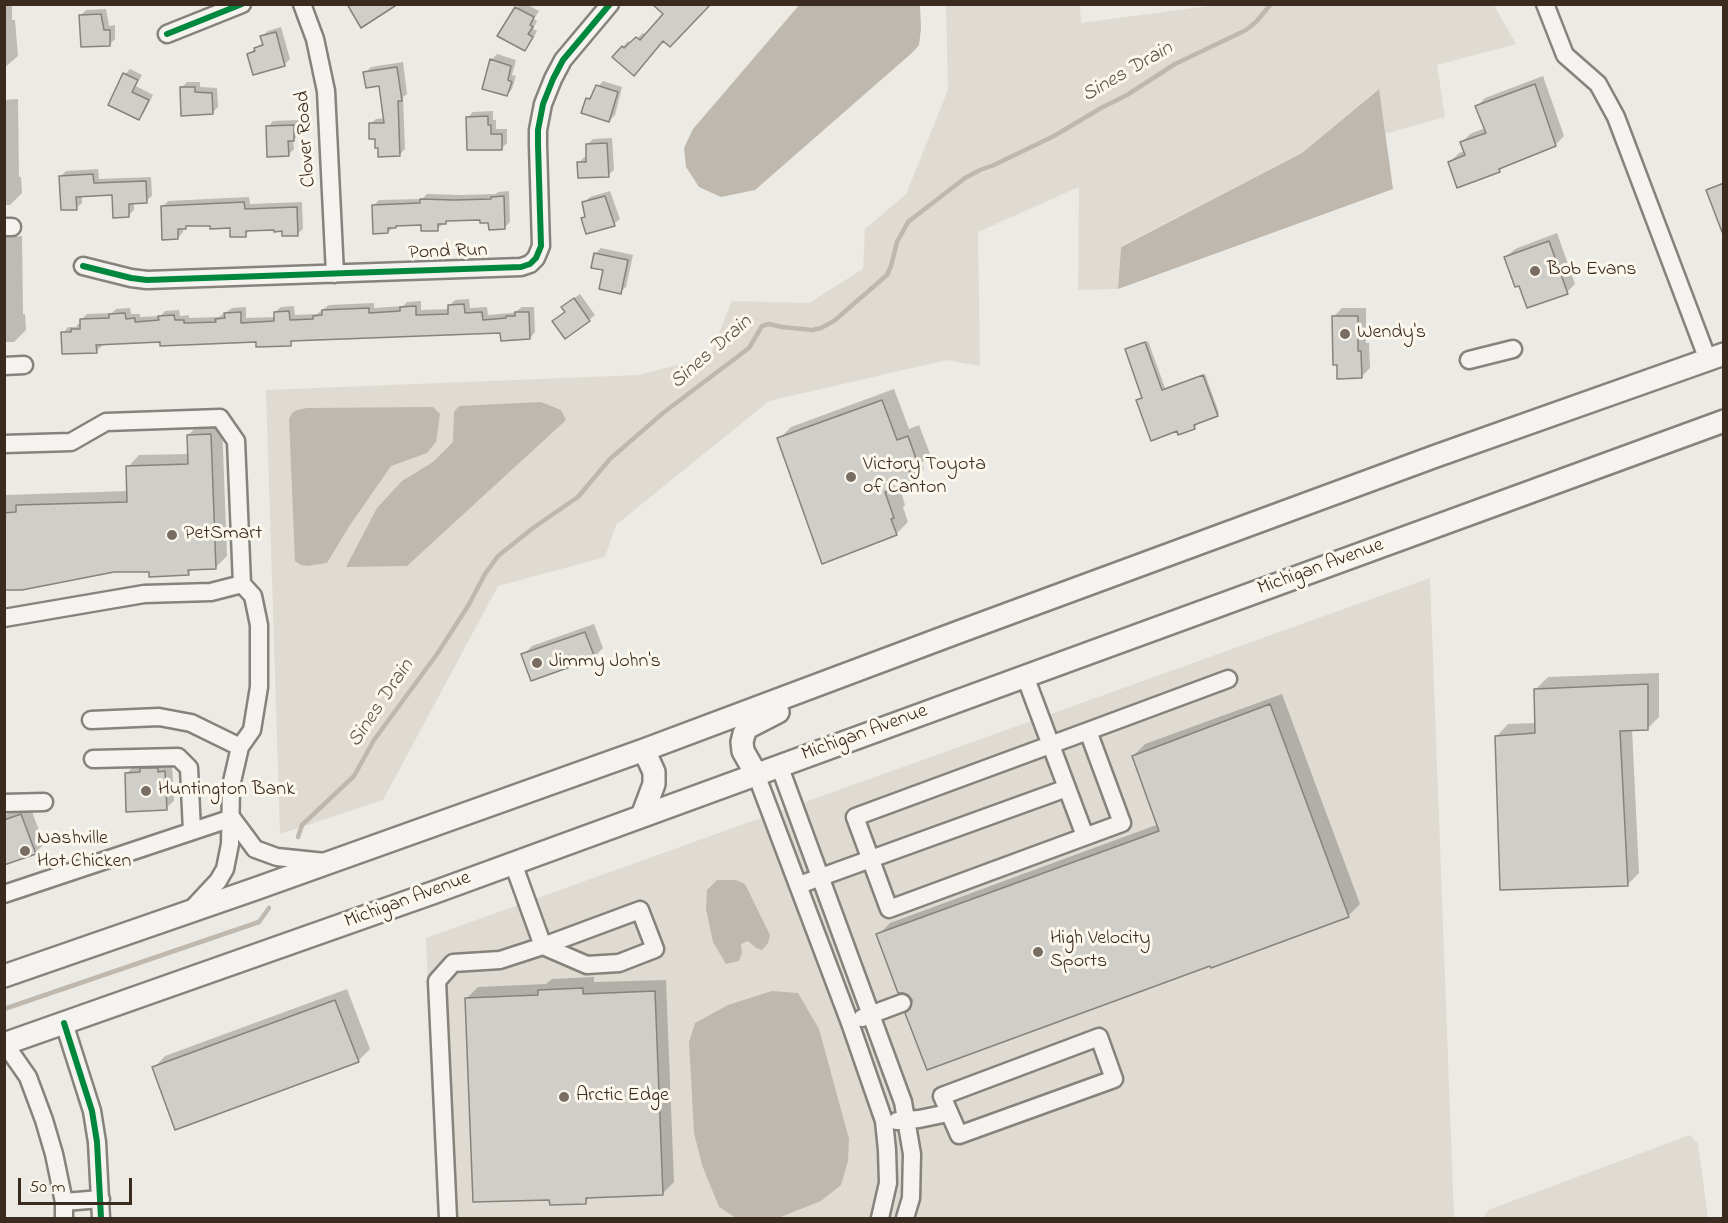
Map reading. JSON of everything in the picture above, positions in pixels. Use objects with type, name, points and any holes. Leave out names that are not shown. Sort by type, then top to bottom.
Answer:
[{"type":"main road","points":[[4,976],[644,750],[1436,456],[1716,357]]},
{"type":"main road","name":"Michigan Avenue","points":[[5,1044],[513,864],[1724,421]]},
{"type":"main road","points":[[756,774],[743,751],[742,742],[747,728],[770,715],[908,665],[916,648]]},
{"type":"main road","points":[[642,816],[654,784],[654,772],[644,750]]},
{"type":"street","points":[[167,34],[242,4]]},
{"type":"street","name":"Clover Road","points":[[302,4],[315,39],[326,91],[335,274]]},
{"type":"street","name":"Pond Run","points":[[84,266],[147,280],[521,267],[530,264],[536,258],[541,246],[538,130],[543,104],[563,60],[610,4]]},
{"type":"street","points":[[1545,4],[1565,55],[1598,84],[1616,117],[1716,357]]},
{"type":"street","points":[[1469,360],[1513,349]]},
{"type":"street","points":[[4,366],[24,365]]},
{"type":"street","points":[[4,444],[71,442],[106,422],[220,418],[236,441],[242,584],[253,596],[259,625],[259,687],[252,730],[240,747],[231,786],[231,844],[225,868],[218,881],[190,911]]},
{"type":"street","points":[[4,618],[144,594],[211,592],[242,584]]},
{"type":"street","points":[[1025,676],[1085,836]]},
{"type":"street","points":[[1088,731],[1122,823],[890,909],[855,817],[1228,679]]},
{"type":"street","points":[[91,720],[159,717],[191,723],[240,747]]},
{"type":"street","points":[[93,759],[178,757],[189,768],[192,831]]},
{"type":"street","points":[[779,765],[903,1102],[912,1154],[911,1198],[905,1218]]},
{"type":"street","points":[[756,774],[850,1023],[884,1121],[888,1184],[880,1218]]},
{"type":"street","points":[[799,885],[1067,788]]},
{"type":"street","points":[[4,803],[44,802]]},
{"type":"street","points":[[4,894],[232,818]]},
{"type":"street","points":[[232,818],[255,849],[277,857],[329,862]]},
{"type":"street","points":[[448,1218],[437,981],[453,963],[500,960],[543,946],[640,910],[655,949],[619,963],[587,965],[543,946],[513,864]]},
{"type":"street","points":[[850,1023],[902,1003]]},
{"type":"street","points":[[64,1023],[92,1111],[97,1142],[102,1218]]},
{"type":"street","points":[[1099,1037],[1114,1079],[959,1135],[948,1113],[942,1096],[1099,1037]]},
{"type":"street","points":[[5,1044],[28,1077],[44,1120],[54,1154],[64,1210],[101,1199]]},
{"type":"street","points":[[884,1121],[907,1121],[948,1113]]},
{"type":"shaded area","points":[[800,4],[920,5],[919,45],[755,190],[721,197],[699,187],[686,167],[684,148],[693,129]]},
{"type":"shaded area","points":[[1224,4],[1494,5],[1516,44],[1437,65],[1445,117],[1385,134],[1378,89],[1302,153],[1121,246],[1118,289],[1078,290],[1079,187],[978,232],[980,366],[947,360],[769,401],[616,525],[605,557],[498,586],[383,800],[280,834],[266,390],[639,375],[710,356],[732,301],[809,303],[863,269],[865,229],[906,194],[948,90],[946,5],[1080,5],[1081,23]]},
{"type":"shaded area","points":[[1379,89],[1393,189],[1118,289],[1121,247],[1302,153]]},
{"type":"shaded area","points":[[541,402],[561,410],[566,420],[407,566],[346,567],[377,508],[402,481],[433,462],[453,442],[454,412],[459,406]]},
{"type":"shaded area","points":[[433,407],[440,414],[436,442],[427,453],[391,466],[327,563],[307,566],[295,561],[289,419],[292,413],[307,408]]},
{"type":"shaded area","points":[[1430,578],[1454,1218],[437,1218],[426,938]]},
{"type":"shaded area","points":[[717,880],[736,880],[745,884],[770,935],[768,943],[762,950],[748,941],[741,944],[742,953],[739,961],[726,964],[713,942],[706,909],[707,890]]},
{"type":"shaded area","points":[[772,991],[798,993],[819,1029],[849,1139],[848,1161],[841,1185],[821,1201],[778,1218],[736,1218],[719,1207],[702,1165],[694,1133],[689,1042],[695,1023],[728,1005]]},
{"type":"shaded area","points":[[1690,1135],[1698,1144],[1708,1218],[1483,1218],[1488,1210]]},
{"type":"building","points":[[347,4],[398,4],[361,28]]},
{"type":"building","points":[[652,4],[711,4],[670,47],[663,41],[634,76],[612,57],[622,46],[624,48],[636,37],[640,40],[663,14]]},
{"type":"building","points":[[515,7],[534,17],[530,25],[533,27],[528,34],[533,37],[525,51],[497,36]]},
{"type":"building","points":[[101,14],[104,30],[110,30],[110,46],[81,47],[79,15]]},
{"type":"building","points":[[276,32],[285,66],[253,75],[247,54],[263,45],[260,36]]},
{"type":"building","points":[[490,59],[511,66],[508,80],[512,82],[507,96],[482,89]]},
{"type":"building","points":[[397,67],[402,101],[398,101],[400,156],[378,157],[375,139],[369,139],[369,123],[384,123],[379,86],[366,88],[363,72]]},
{"type":"building","points":[[123,73],[138,80],[132,92],[149,100],[139,120],[108,105]]},
{"type":"building","points":[[1535,84],[1556,146],[1499,169],[1500,172],[1457,188],[1448,162],[1465,155],[1460,142],[1486,133],[1475,106]]},
{"type":"building","points":[[596,85],[618,92],[609,122],[581,113],[586,98],[590,99]]},
{"type":"building","points":[[180,87],[195,87],[195,92],[212,93],[213,114],[181,116]]},
{"type":"building","points":[[488,116],[491,134],[502,134],[502,150],[467,150],[466,117]]},
{"type":"building","points":[[294,125],[294,141],[288,141],[289,156],[267,157],[266,126]]},
{"type":"building","points":[[607,143],[609,177],[578,178],[577,162],[586,162],[586,144]]},
{"type":"building","points":[[93,174],[94,183],[146,181],[147,203],[129,204],[129,217],[113,218],[112,195],[76,197],[77,210],[61,210],[59,176]]},
{"type":"building","points":[[1724,183],[1724,232],[1722,232],[1706,190]]},
{"type":"building","points":[[504,196],[505,229],[489,230],[488,223],[480,223],[480,220],[446,221],[446,224],[438,224],[438,231],[421,231],[421,225],[396,226],[396,228],[388,228],[388,233],[373,234],[372,205],[420,203],[420,199],[491,199],[491,197]]},
{"type":"building","points":[[605,196],[615,226],[586,234],[581,218],[585,217],[582,202]]},
{"type":"building","points":[[244,202],[245,209],[297,207],[298,236],[282,236],[282,231],[274,232],[274,230],[246,231],[246,237],[230,237],[230,228],[210,229],[210,226],[186,226],[186,229],[178,229],[178,239],[162,240],[161,206]]},
{"type":"building","name":"Bob Evans","points":[[1549,241],[1568,294],[1527,308],[1519,286],[1515,287],[1504,257]]},
{"type":"building","points":[[594,253],[628,260],[621,294],[599,289],[603,270],[591,268]]},
{"type":"building","points":[[574,298],[590,321],[565,339],[552,321],[565,312],[561,307]]},
{"type":"building","points":[[464,304],[465,313],[482,312],[483,320],[515,316],[515,312],[529,312],[530,339],[501,341],[500,333],[291,341],[291,346],[256,347],[256,342],[160,346],[160,342],[96,345],[97,353],[62,354],[61,332],[80,329],[80,319],[109,318],[109,314],[125,313],[126,319],[135,318],[135,322],[159,320],[158,316],[174,315],[175,320],[184,320],[184,323],[216,322],[215,319],[225,318],[224,313],[241,312],[241,323],[274,321],[274,312],[289,311],[290,320],[313,319],[313,316],[322,315],[322,310],[369,308],[369,313],[400,311],[400,307],[416,306],[416,315],[448,314],[448,305]]},
{"type":"building","name":"Wendy's","points":[[1332,316],[1358,316],[1358,351],[1361,351],[1362,378],[1337,379],[1337,365],[1333,365]]},
{"type":"building","points":[[1145,342],[1162,390],[1203,375],[1218,416],[1194,425],[1195,429],[1178,435],[1177,431],[1151,441],[1136,400],[1142,398],[1125,349]]},
{"type":"building","name":"Victory Toyota of Canton","points":[[882,400],[897,440],[908,436],[919,467],[909,471],[913,482],[885,492],[897,535],[822,564],[777,438]]},
{"type":"building","points":[[211,434],[216,569],[188,570],[189,575],[149,577],[149,572],[114,572],[22,590],[4,590],[4,513],[16,512],[16,505],[127,502],[126,466],[188,464],[187,435]]},
{"type":"building","points":[[585,632],[595,658],[531,681],[521,654]]},
{"type":"building","points":[[1648,684],[1648,730],[1620,731],[1628,886],[1500,890],[1495,736],[1535,733],[1534,689]]},
{"type":"building","points":[[1270,704],[1349,917],[927,1070],[905,1013],[910,1009],[912,1000],[908,995],[898,993],[876,934],[1159,831],[1132,756]]},
{"type":"building","name":"Huntington Bank","points":[[140,768],[158,768],[158,772],[165,771],[167,810],[126,812],[125,773],[140,772]]},
{"type":"building","points":[[21,814],[36,854],[4,865],[4,820]]},
{"type":"building","name":"Arctic Edge","points":[[583,988],[583,994],[655,991],[663,1195],[586,1198],[586,1204],[550,1205],[549,1200],[473,1202],[465,998],[538,995],[538,990]]},
{"type":"building","points":[[335,1000],[359,1062],[175,1130],[152,1067]]},
{"type":"waterway","name":"Sines Drain","points":[[298,837],[302,825],[354,776],[374,740],[437,654],[498,556],[578,497],[610,459],[663,413],[749,348],[762,326],[769,324],[812,330],[834,321],[887,275],[897,242],[908,222],[965,178],[1054,136],[1127,95],[1175,64],[1246,30],[1271,4]]},
{"type":"waterway","name":"Sines Drain","points":[[4,1009],[259,922],[269,908]]},
{"type":"cycle path","points":[[167,34],[242,4]]},
{"type":"cycle path","points":[[83,266],[147,280],[521,267],[530,264],[536,258],[541,246],[538,130],[543,104],[563,60],[610,4]]},
{"type":"cycle path","points":[[64,1023],[92,1111],[97,1142],[101,1218]]},
{"type":"place","name":"Bob Evans","points":[[1535,271]]},
{"type":"place","name":"Wendy's","points":[[1345,334]]},
{"type":"place","name":"Victory Toyota of Canton","points":[[851,477]]},
{"type":"place","name":"PetSmart","points":[[172,535]]},
{"type":"place","name":"Jimmy John's","points":[[537,663]]},
{"type":"place","name":"Huntington Bank","points":[[146,791]]},
{"type":"place","name":"Nashville Hot Chicken","points":[[25,851]]},
{"type":"place","name":"High Velocity Sports","points":[[1038,952]]},
{"type":"place","name":"Arctic Edge","points":[[564,1097]]}]
